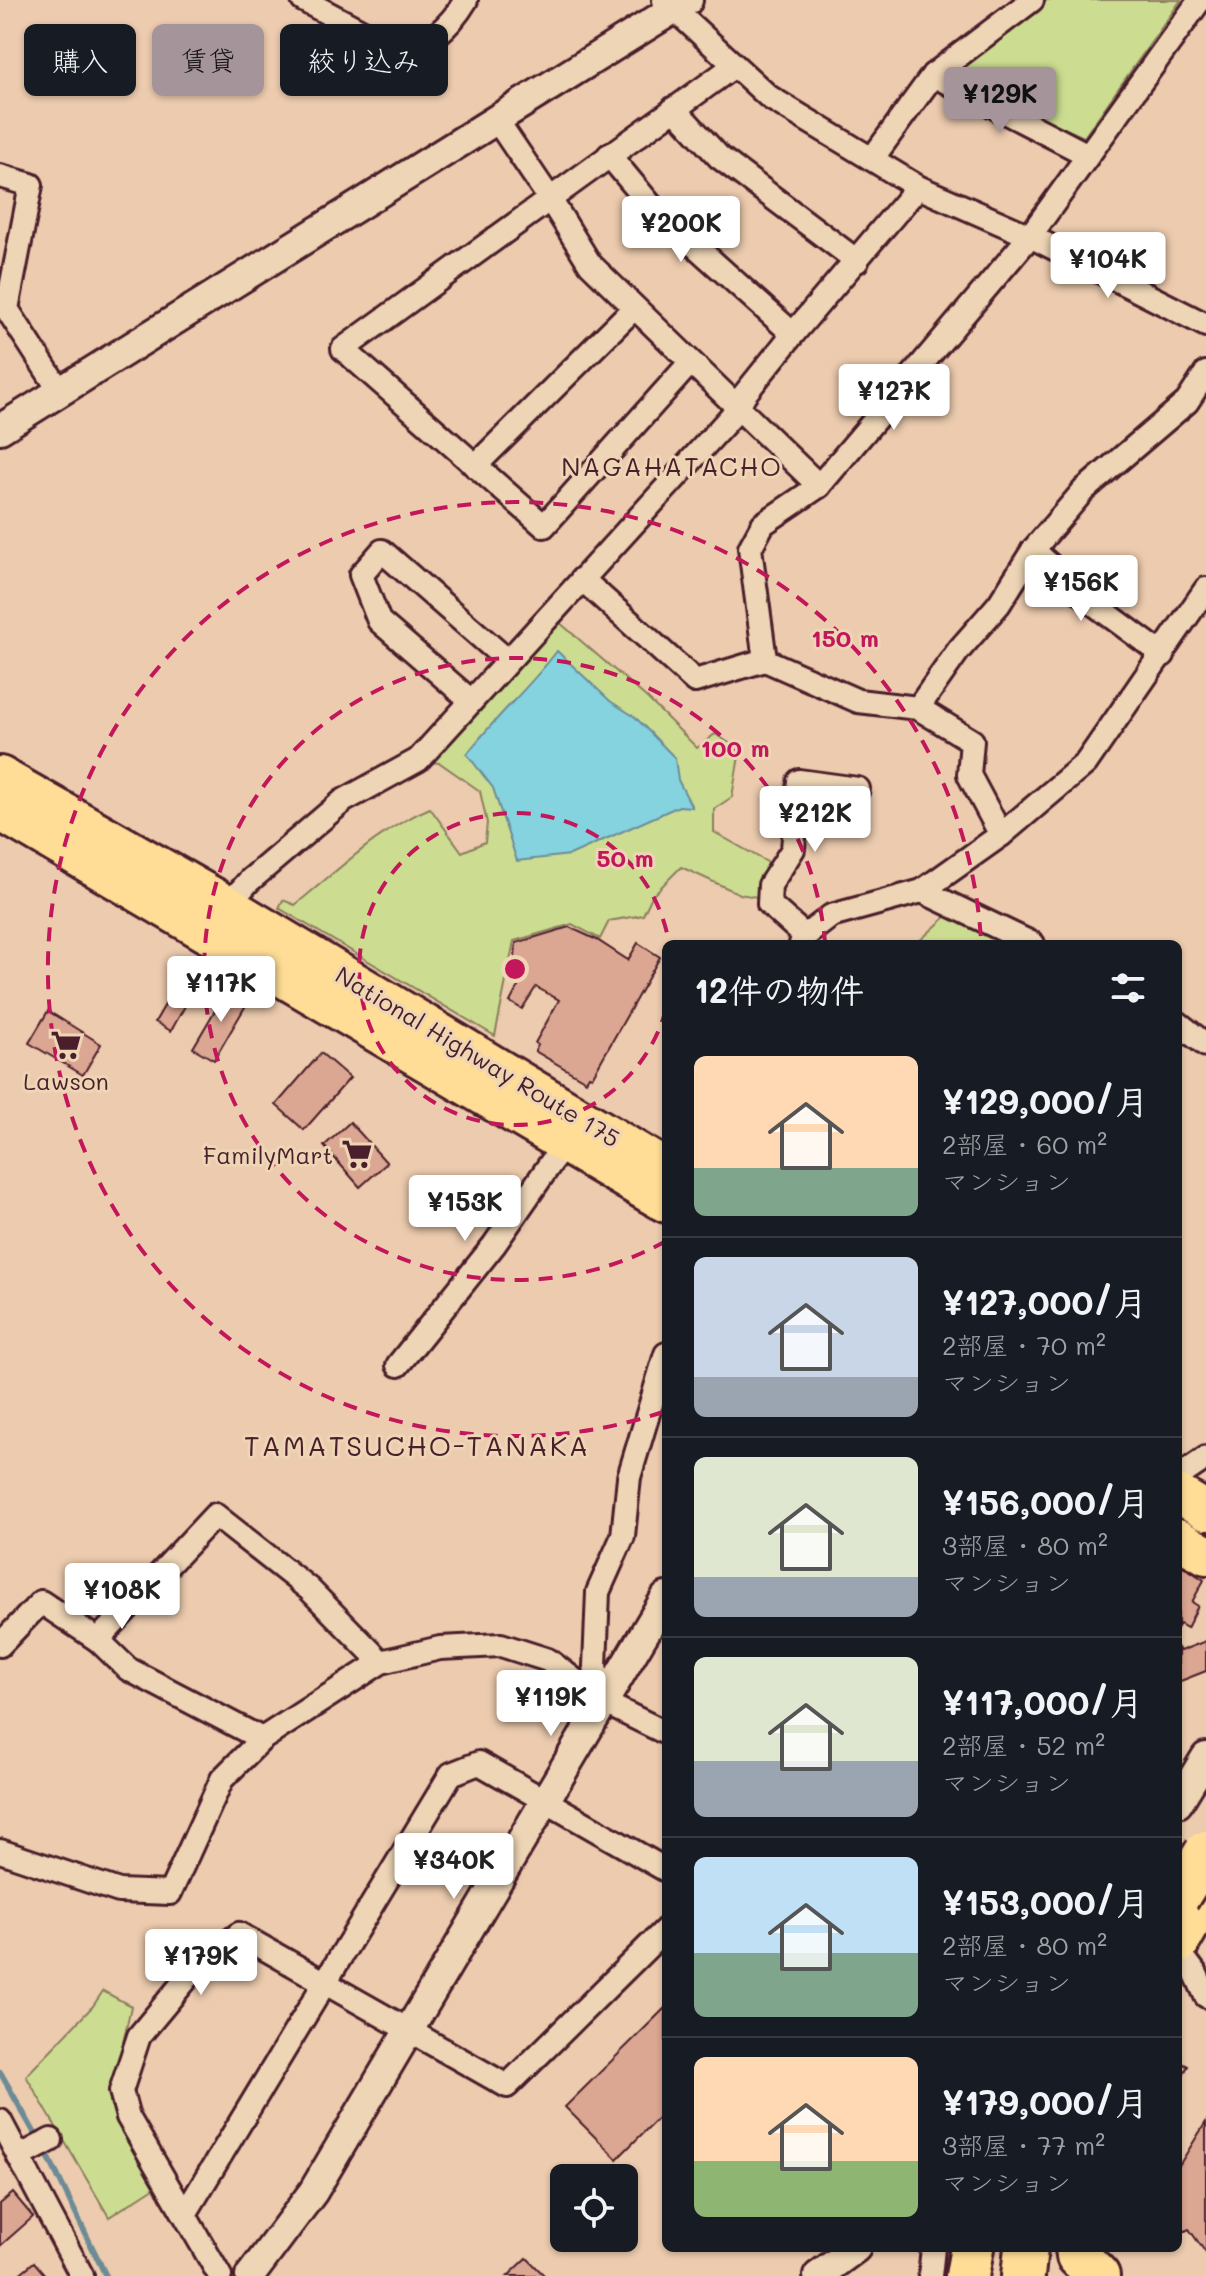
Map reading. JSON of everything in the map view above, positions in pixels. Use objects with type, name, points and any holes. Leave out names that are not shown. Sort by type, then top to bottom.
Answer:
[{"type":"highway","name":"National Highway Route 175","points":[[0,776],[564,1144],[662,1201]]},
{"type":"highway","name":"National Highway Route 175","points":[[0,811],[216,919],[662,1167]]},
{"type":"highway","points":[[1182,1496],[1206,1511]]},
{"type":"highway","points":[[1182,1541],[1206,1555]]},
{"type":"highway","points":[[1182,1924],[1206,1837]]},
{"type":"highway","points":[[967,2276],[971,2252]]},
{"type":"highway","points":[[1003,2276],[1005,2252]]},
{"type":"highway","points":[[1023,2276],[1026,2252]]},
{"type":"highway","points":[[1078,2252],[1098,2276]]},
{"type":"street","points":[[303,0],[395,49],[409,50],[449,25],[466,0]]},
{"type":"street","points":[[872,159],[933,75],[1032,0]]},
{"type":"street","points":[[765,660],[750,548],[763,524],[819,486],[1030,236],[1200,0]]},
{"type":"street","points":[[0,429],[676,3],[734,66],[769,97],[918,187],[1030,236],[1206,325]]},
{"type":"street","points":[[690,363],[544,526],[343,349],[734,66]]},
{"type":"street","points":[[933,75],[1088,155]]},
{"type":"street","points":[[674,108],[719,157],[857,261]]},
{"type":"street","points":[[496,119],[590,264],[737,410],[819,486]]},
{"type":"street","points":[[609,155],[653,208],[793,334]]},
{"type":"street","points":[[0,176],[31,185],[7,309],[60,391]]},
{"type":"street","points":[[216,919],[249,881],[343,801],[418,760],[737,410],[744,395],[793,334],[918,187]]},
{"type":"street","points":[[475,466],[634,308]]},
{"type":"street","points":[[918,708],[958,651],[999,604],[1033,550],[1084,490],[1187,402],[1205,377]]},
{"type":"street","points":[[1033,550],[1094,604],[1163,655]]},
{"type":"street","points":[[470,700],[379,621],[361,575],[382,551],[507,660]]},
{"type":"street","points":[[582,579],[695,681],[765,660],[858,701],[918,708],[972,741],[969,775],[1001,835]]},
{"type":"street","points":[[858,789],[799,781],[793,849],[770,885],[769,904],[803,940],[831,916],[922,891],[1001,835],[1086,763],[1206,589]]},
{"type":"street","points":[[922,891],[1025,940]]},
{"type":"street","points":[[1182,1026],[1206,1045]]},
{"type":"street","points":[[398,1365],[494,1245],[564,1144]]},
{"type":"street","points":[[603,1702],[595,1666],[598,1592],[623,1536],[629,1477],[662,1374]]},
{"type":"street","points":[[1182,1474],[1206,1458]]},
{"type":"street","points":[[98,1640],[215,1515],[309,1589],[381,1662]]},
{"type":"street","points":[[0,1645],[41,1602],[98,1640],[128,1669],[262,1739]]},
{"type":"street","points":[[250,2276],[313,2192],[662,1604]]},
{"type":"street","points":[[0,1851],[119,1891],[170,1893],[222,1779],[262,1739],[381,1662],[440,1648],[501,1645],[548,1660],[603,1702],[662,1731]]},
{"type":"street","points":[[1182,1796],[1206,1757]]},
{"type":"street","points":[[185,2214],[451,1774],[479,1763],[662,1868]]},
{"type":"street","points":[[220,2276],[128,2117],[121,2091],[139,2036],[198,1965],[239,1934],[507,2086],[662,1933]]},
{"type":"street","points":[[1182,1955],[1196,1974],[1206,1996]]},
{"type":"street","points":[[0,2121],[82,2276]]},
{"type":"street","points":[[19,2157],[51,2140]]},
{"type":"street","points":[[818,2276],[851,2252]]},
{"type":"street","points":[[930,2276],[933,2252]]},
{"type":"green space","points":[[1047,0],[1181,0],[1084,137],[959,81],[954,71]]},
{"type":"green space","points":[[559,622],[647,698],[697,748],[715,734],[740,750],[732,797],[714,809],[714,832],[774,866],[756,897],[740,894],[681,867],[652,896],[643,915],[609,921],[600,939],[572,924],[514,941],[495,1036],[279,908],[283,900],[295,905],[376,839],[430,808],[462,852],[485,842],[487,823],[480,791],[440,763],[427,762],[469,722]]},
{"type":"green space","points":[[949,914],[1001,940],[920,940]]},
{"type":"green space","points":[[103,1991],[131,2006],[110,2104],[157,2186],[109,2217],[26,2076],[93,2006]]},
{"type":"water","points":[[557,651],[610,701],[635,717],[675,758],[678,780],[692,807],[679,806],[570,855],[517,861],[493,788],[467,754]]},
{"type":"building","points":[[569,927],[628,960],[638,943],[660,957],[592,1077],[589,1076],[586,1081],[535,1051],[538,1045],[535,1043],[559,1000],[536,987],[522,1009],[510,1002],[522,979],[514,974],[516,943]]},
{"type":"building","points":[[180,979],[195,988],[171,1031],[155,1022]]},
{"type":"building","points":[[228,988],[249,1000],[214,1060],[193,1048]]},
{"type":"building","points":[[48,1011],[101,1044],[83,1075],[29,1043]]},
{"type":"building","points":[[321,1053],[350,1078],[304,1130],[276,1105]]},
{"type":"building","points":[[350,1122],[387,1163],[360,1187],[324,1146]]},
{"type":"building","points":[[1182,1566],[1204,1580],[1192,1602],[1198,1606],[1187,1628],[1182,1625]]},
{"type":"building","points":[[1206,1641],[1206,1671],[1182,1680],[1182,1650]]},
{"type":"building","points":[[662,2011],[662,2118],[660,2116],[617,2159],[565,2107]]},
{"type":"building","points":[[1182,2063],[1188,2066],[1182,2077]]},
{"type":"building","points":[[1206,2122],[1206,2253],[1189,2229],[1182,2232],[1182,2161]]},
{"type":"building","points":[[13,2193],[33,2217],[0,2246],[0,2204]]},
{"type":"building","points":[[527,2258],[545,2276],[508,2276]]},
{"type":"building","points":[[34,2262],[46,2276],[17,2276]]},
{"type":"waterway","points":[[0,2072],[50,2160],[106,2276]]},
{"type":"place","name":"Lawson","points":[[66,1045]]},
{"type":"place","name":"FamilyMart","points":[[357,1154]]},
{"type":"district","name":"NAGAHATACHO","points":[[672,466]]},
{"type":"district","name":"TAMATSUCHO-TANAKA","points":[[417,1445]]}]
